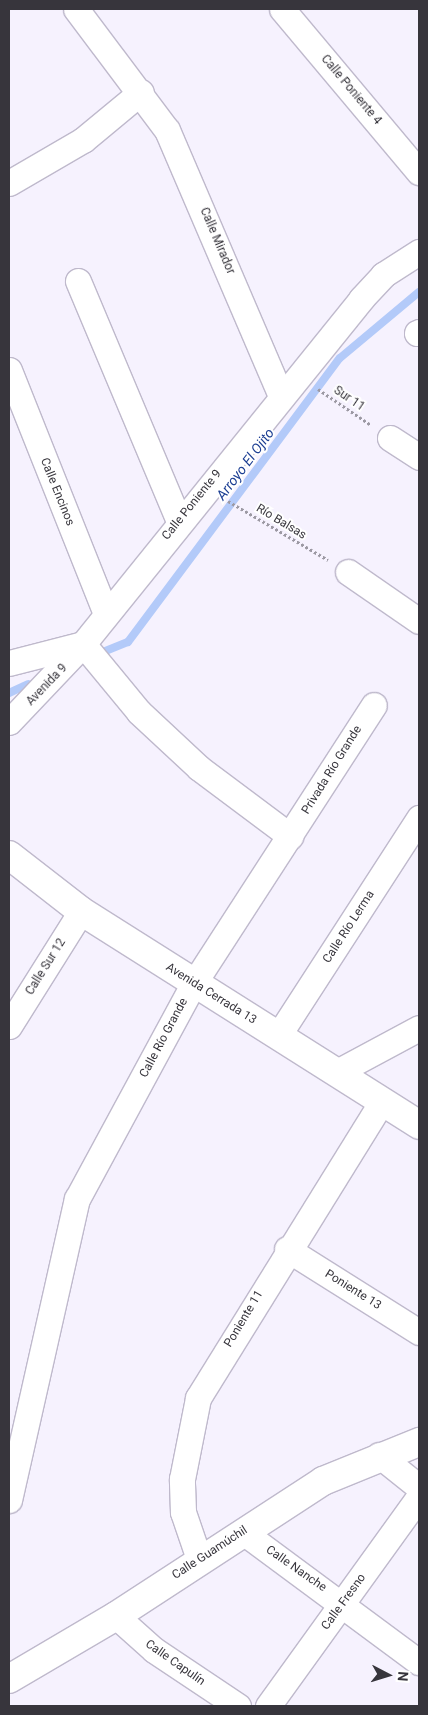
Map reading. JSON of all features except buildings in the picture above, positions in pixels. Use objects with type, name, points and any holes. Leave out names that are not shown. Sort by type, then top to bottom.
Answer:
[{"type":"street","name":"Calle Mirador","points":[[76,9],[141,92],[185,164],[282,396]]},
{"type":"street","name":"Calle Poniente 4","points":[[282,9],[419,172]]},
{"type":"street","points":[[9,183],[83,140],[141,92]]},
{"type":"street","name":"Calle Poniente 9","points":[[83,644],[206,487],[383,275],[419,252]]},
{"type":"street","points":[[78,280],[179,521]]},
{"type":"street","name":"Calle Encinos","points":[[9,370],[106,614]]},
{"type":"street","points":[[390,438],[419,457]]},
{"type":"street","points":[[348,572],[419,621]]},
{"type":"street","points":[[9,663],[83,644],[139,712],[199,768],[290,836]]},
{"type":"street","name":"Avenida 9","points":[[9,722],[83,644]]},
{"type":"street","name":"Privada Río Grande","points":[[290,836],[374,705]]},
{"type":"street","name":"Calle Río Lerma","points":[[278,1036],[419,818]]},
{"type":"street","name":"Calle Río Grande","points":[[9,1500],[20,1385],[76,1199],[194,983],[290,836]]},
{"type":"street","name":"Avenida Cerrada 13","points":[[9,855],[81,911],[419,1125]]},
{"type":"street","name":"Calle Sur 12","points":[[9,1024],[81,911]]},
{"type":"street","points":[[336,1072],[419,1028]]},
{"type":"street","name":"Poniente 11","points":[[199,1559],[183,1512],[182,1479],[190,1422],[210,1374],[286,1249],[382,1101]]},
{"type":"street","name":"Poniente 13","points":[[286,1249],[419,1332]]},
{"type":"street","name":"Calle Guamúchil","points":[[9,1679],[116,1616],[199,1559],[323,1481],[379,1455],[419,1442]]},
{"type":"street","points":[[379,1455],[419,1487]]},
{"type":"street","name":"Calle Fresno","points":[[268,1706],[419,1497]]},
{"type":"street","name":"Calle Nanche","points":[[243,1532],[344,1602],[419,1662]]},
{"type":"street","name":"Calle Capulín","points":[[116,1616],[154,1650],[238,1706]]},
{"type":"path","name":"Sur 11","points":[[298,375],[390,438]]},
{"type":"path","name":"Río Balsas","points":[[206,487],[348,572]]},
{"type":"waterway","name":"Arroyo El Ojito","points":[[98,654],[128,642],[340,358],[419,292]]},
{"type":"waterway","name":"Arroyo El Ojito","points":[[9,693],[28,684]]}]
